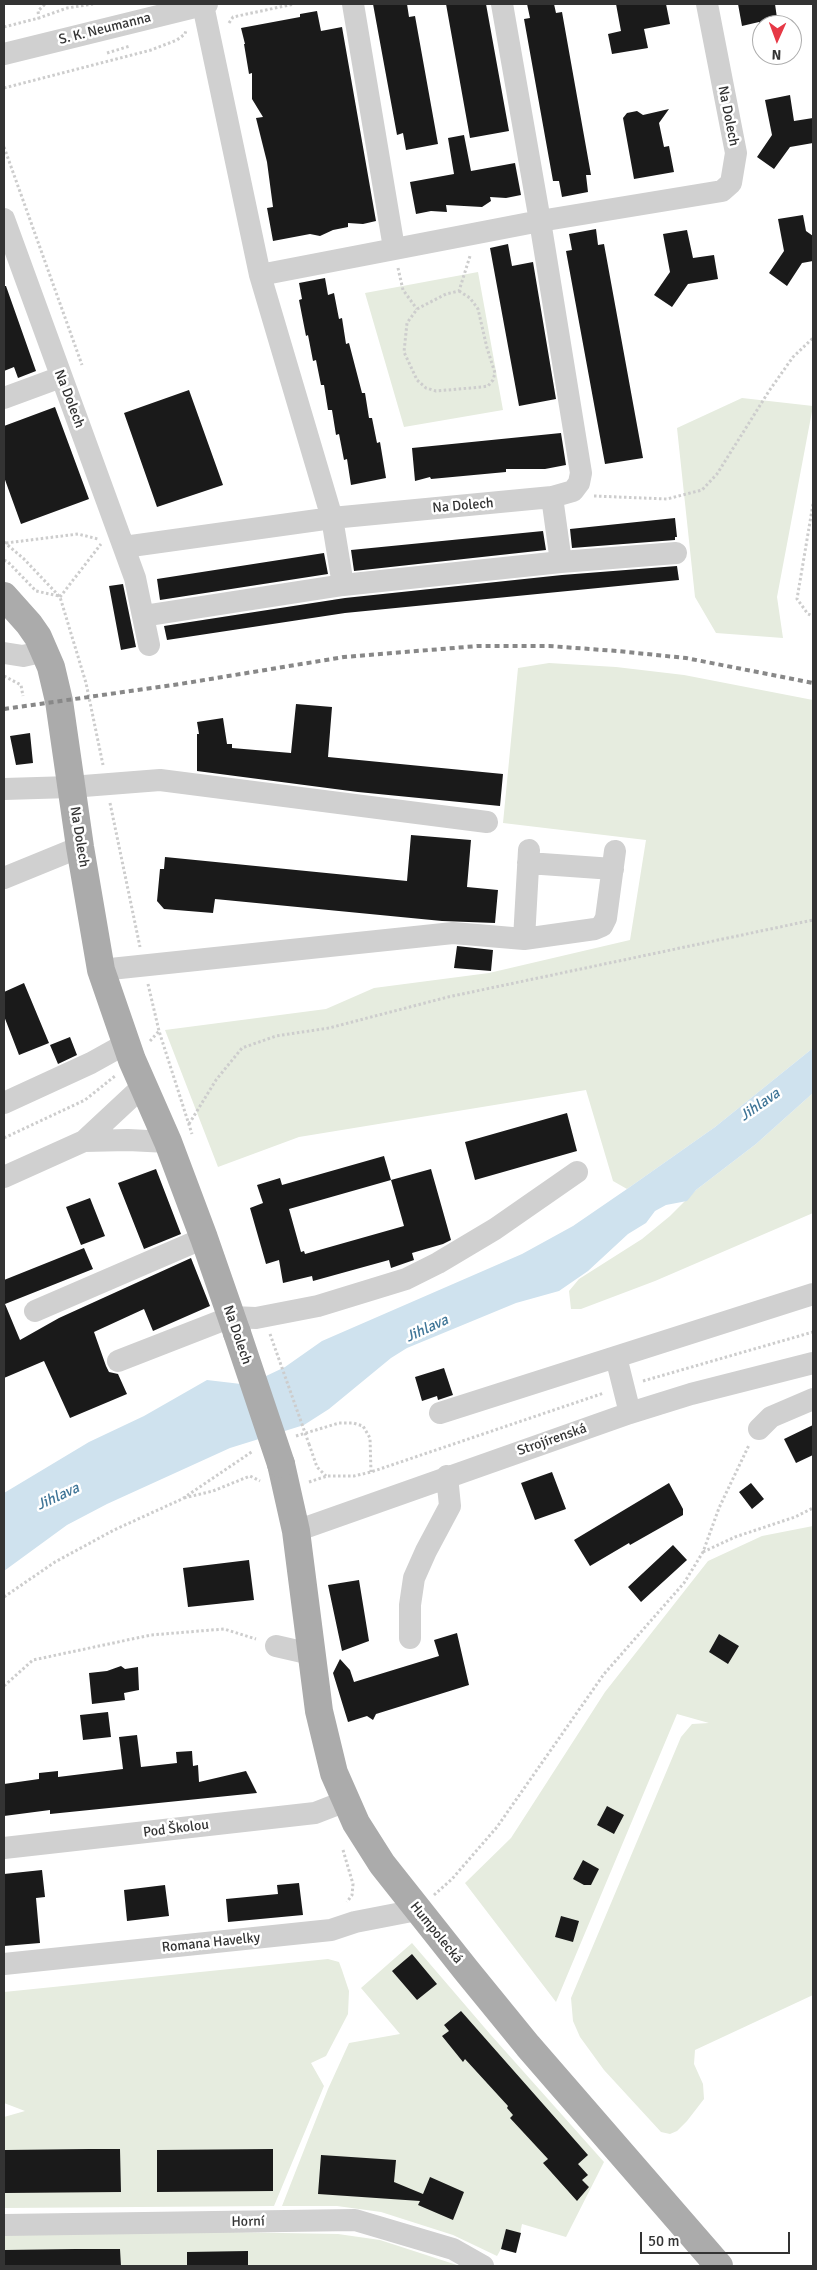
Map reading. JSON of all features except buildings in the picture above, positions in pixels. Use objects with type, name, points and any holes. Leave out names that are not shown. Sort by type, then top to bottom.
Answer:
[{"type":"main road","name":"Na Dolech","points":[[4,596],[29,624],[45,651],[54,680],[101,970],[129,1052],[168,1142],[204,1238],[234,1325],[272,1473],[296,1531]]},
{"type":"main road","name":"Humpolecká","points":[[296,1531],[322,1728],[334,1773],[368,1843],[416,1910],[528,2046],[719,2266]]},
{"type":"street","points":[[205,4],[209,32],[260,275],[332,518],[343,585]]},
{"type":"street","name":"S. K. Neumanna","points":[[4,54],[205,4]]},
{"type":"street","points":[[353,4],[394,248]]},
{"type":"street","points":[[502,4],[581,473],[579,483],[573,491],[559,496],[561,562]]},
{"type":"street","name":"Na Dolech","points":[[260,275],[540,221],[722,191],[731,183],[736,153],[706,4]]},
{"type":"street","name":"Na Dolech","points":[[4,219],[61,377],[114,544],[135,578],[149,645]]},
{"type":"street","points":[[4,398],[61,377]]},
{"type":"street","name":"Na Dolech","points":[[114,544],[332,518],[559,496]]},
{"type":"street","points":[[143,616],[343,585],[561,562],[676,553]]},
{"type":"street","points":[[4,653],[23,656],[45,651]]},
{"type":"street","points":[[4,789],[106,785],[160,780],[487,822]]},
{"type":"street","points":[[4,878],[80,847]]},
{"type":"street","points":[[101,970],[453,933],[524,939],[595,929],[602,926],[606,918],[614,860],[529,856],[524,939]]},
{"type":"street","points":[[4,1103],[91,1063],[129,1052]]},
{"type":"street","points":[[4,1177],[84,1141],[143,1086]]},
{"type":"street","points":[[84,1141],[128,1140],[168,1142]]},
{"type":"street","points":[[118,1361],[256,1318],[318,1306],[406,1279],[438,1263],[494,1230],[577,1172]]},
{"type":"street","points":[[35,1311],[204,1238]]},
{"type":"street","points":[[440,1413],[813,1294]]},
{"type":"street","points":[[616,1357],[625,1386],[630,1413]]},
{"type":"street","points":[[758,1429],[771,1417],[809,1401],[805,1366]]},
{"type":"street","name":"Strojírenská","points":[[296,1531],[447,1476],[630,1413],[691,1394],[805,1366]]},
{"type":"street","points":[[410,1638],[410,1605],[414,1578],[450,1506],[447,1476]]},
{"type":"street","points":[[276,1646],[311,1654]]},
{"type":"street","name":"Pod Školou","points":[[4,1848],[315,1813],[346,1801]]},
{"type":"street","name":"Romana Havelky","points":[[4,1964],[331,1930],[355,1922],[416,1910]]},
{"type":"street","name":"Horní","points":[[4,2225],[355,2220],[453,2249],[482,2266]]},
{"type":"path","points":[[39,18],[38,11],[45,4]]},
{"type":"path","points":[[4,27],[67,8],[93,4]]},
{"type":"path","points":[[209,32],[226,28],[233,17],[294,4]]},
{"type":"path","points":[[4,88],[151,50],[177,40],[185,34],[186,24]]},
{"type":"path","points":[[459,291],[476,233]]},
{"type":"path","points":[[394,248],[403,290],[417,309]]},
{"type":"path","points":[[459,291],[470,298],[478,309],[495,373],[493,380],[488,386],[436,391],[426,388],[418,380],[404,352],[407,323],[417,309],[446,294],[459,291]]},
{"type":"path","points":[[559,496],[667,499],[702,490],[717,474],[769,391],[793,357],[813,338]]},
{"type":"path","points":[[813,504],[797,599],[808,614],[813,616]]},
{"type":"path","points":[[5,543],[78,534],[93,536],[114,544]]},
{"type":"path","points":[[5,543],[24,559],[60,596],[86,683],[159,1031],[189,1124],[216,1080],[242,1048],[276,1036],[329,1028],[448,997],[813,920]]},
{"type":"path","points":[[4,560],[36,591],[60,596]]},
{"type":"path","points":[[4,676],[21,685],[23,696]]},
{"type":"path","points":[[4,1138],[85,1100],[129,1052],[159,1031]]},
{"type":"path","points":[[270,1334],[316,1467],[327,1476],[354,1476],[371,1472],[625,1386],[813,1332]]},
{"type":"path","points":[[293,1437],[340,1422],[362,1426],[370,1438],[371,1472]]},
{"type":"path","points":[[416,1910],[452,1879],[497,1826],[604,1674],[684,1583],[703,1552],[719,1508],[758,1429]]},
{"type":"path","points":[[4,1597],[55,1562],[80,1548],[182,1499],[256,1449]]},
{"type":"path","points":[[182,1499],[213,1492],[250,1476],[272,1473]]},
{"type":"path","points":[[703,1552],[735,1537],[795,1517],[813,1508]]},
{"type":"path","points":[[4,1686],[33,1660],[150,1635],[224,1629],[276,1646]]},
{"type":"path","points":[[342,1846],[353,1884],[352,1895],[345,1905]]},
{"type":"shaded area","points":[[478,272],[503,410],[404,427],[365,293]]},
{"type":"shaded area","points":[[742,398],[813,406],[777,597],[783,638],[716,633],[695,597],[677,428]]},
{"type":"shaded area","points":[[549,663],[616,667],[684,675],[813,700],[813,1048],[715,1127],[627,1189],[613,1181],[586,1090],[299,1137],[218,1167],[165,1030],[326,1009],[374,988],[489,973],[630,940],[646,840],[503,823],[518,668]]},
{"type":"shaded area","points":[[813,1093],[813,1213],[655,1281],[581,1309],[571,1309],[569,1291],[579,1279],[642,1239],[670,1216],[696,1190],[756,1144]]},
{"type":"shaded area","points":[[813,1526],[813,1995],[695,2050],[694,2064],[703,2084],[704,2099],[677,2131],[670,2134],[661,2132],[604,2070],[580,2037],[573,2021],[571,1998],[681,1737],[692,1724],[709,1723],[677,1714],[556,2002],[465,1883],[511,1838],[605,1692],[708,1561],[762,1536]]},
{"type":"shaded area","points":[[412,1943],[604,2162],[566,2237],[522,2224],[516,2253],[501,2249],[497,2256],[453,2235],[381,2212],[337,2206],[282,2206],[328,2089],[349,2043],[400,2034],[361,1988]]},
{"type":"shaded area","points":[[328,1959],[339,1962],[342,1970],[349,1991],[348,2014],[326,2056],[311,2063],[324,2086],[274,2206],[4,2208],[4,2117],[25,2111],[4,2103],[4,1992]]},
{"type":"shaded area","points":[[225,2232],[338,2234],[380,2240],[460,2266],[4,2266],[4,2235]]},
{"type":"water","name":"Jihlava","points":[[813,1048],[813,1093],[756,1144],[696,1190],[687,1201],[666,1205],[655,1211],[646,1223],[628,1234],[588,1271],[559,1291],[516,1303],[407,1348],[391,1358],[329,1409],[304,1425],[230,1448],[107,1504],[67,1525],[4,1571],[4,1493],[89,1442],[144,1416],[207,1380],[241,1384],[264,1377],[285,1367],[322,1341],[522,1254],[573,1226],[715,1127]]},
{"type":"railway","points":[[4,709],[180,684],[344,657],[478,646],[549,646],[686,658],[813,683]]}]
